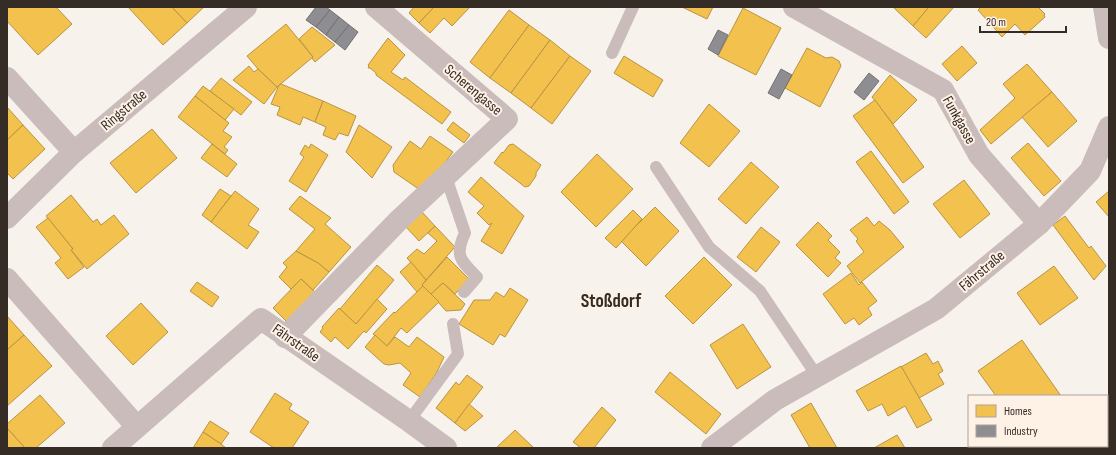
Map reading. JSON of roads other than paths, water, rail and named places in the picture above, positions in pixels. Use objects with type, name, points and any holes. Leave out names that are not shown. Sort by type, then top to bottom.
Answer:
[{"type":"street","name":"Ringstraße","points":[[7,218],[74,152],[246,7]]},
{"type":"street","name":"Scherengasse","points":[[285,337],[399,220],[507,119],[376,7]]},
{"type":"street","name":"Funkgasse","points":[[794,7],[943,90],[979,155],[1039,224]]},
{"type":"street","points":[[1104,7],[1109,38]]},
{"type":"street","points":[[7,78],[74,152]]},
{"type":"street","name":"Fährstraße","points":[[712,448],[775,400],[936,309],[1039,224],[1090,171],[1109,127]]},
{"type":"street","points":[[7,279],[137,427],[113,448]]},
{"type":"street","name":"Fährstraße","points":[[137,427],[260,319],[410,421],[446,448]]},
{"type":"lane","points":[[612,53],[633,7]]},
{"type":"lane","points":[[656,167],[709,247],[760,291],[817,376]]},
{"type":"lane","points":[[446,177],[465,233],[460,244],[461,260],[477,277],[464,292]]},
{"type":"lane","points":[[410,421],[458,354],[453,324]]},
{"type":"district","name":"Stoßdorf","points":[[611,301]]}]
